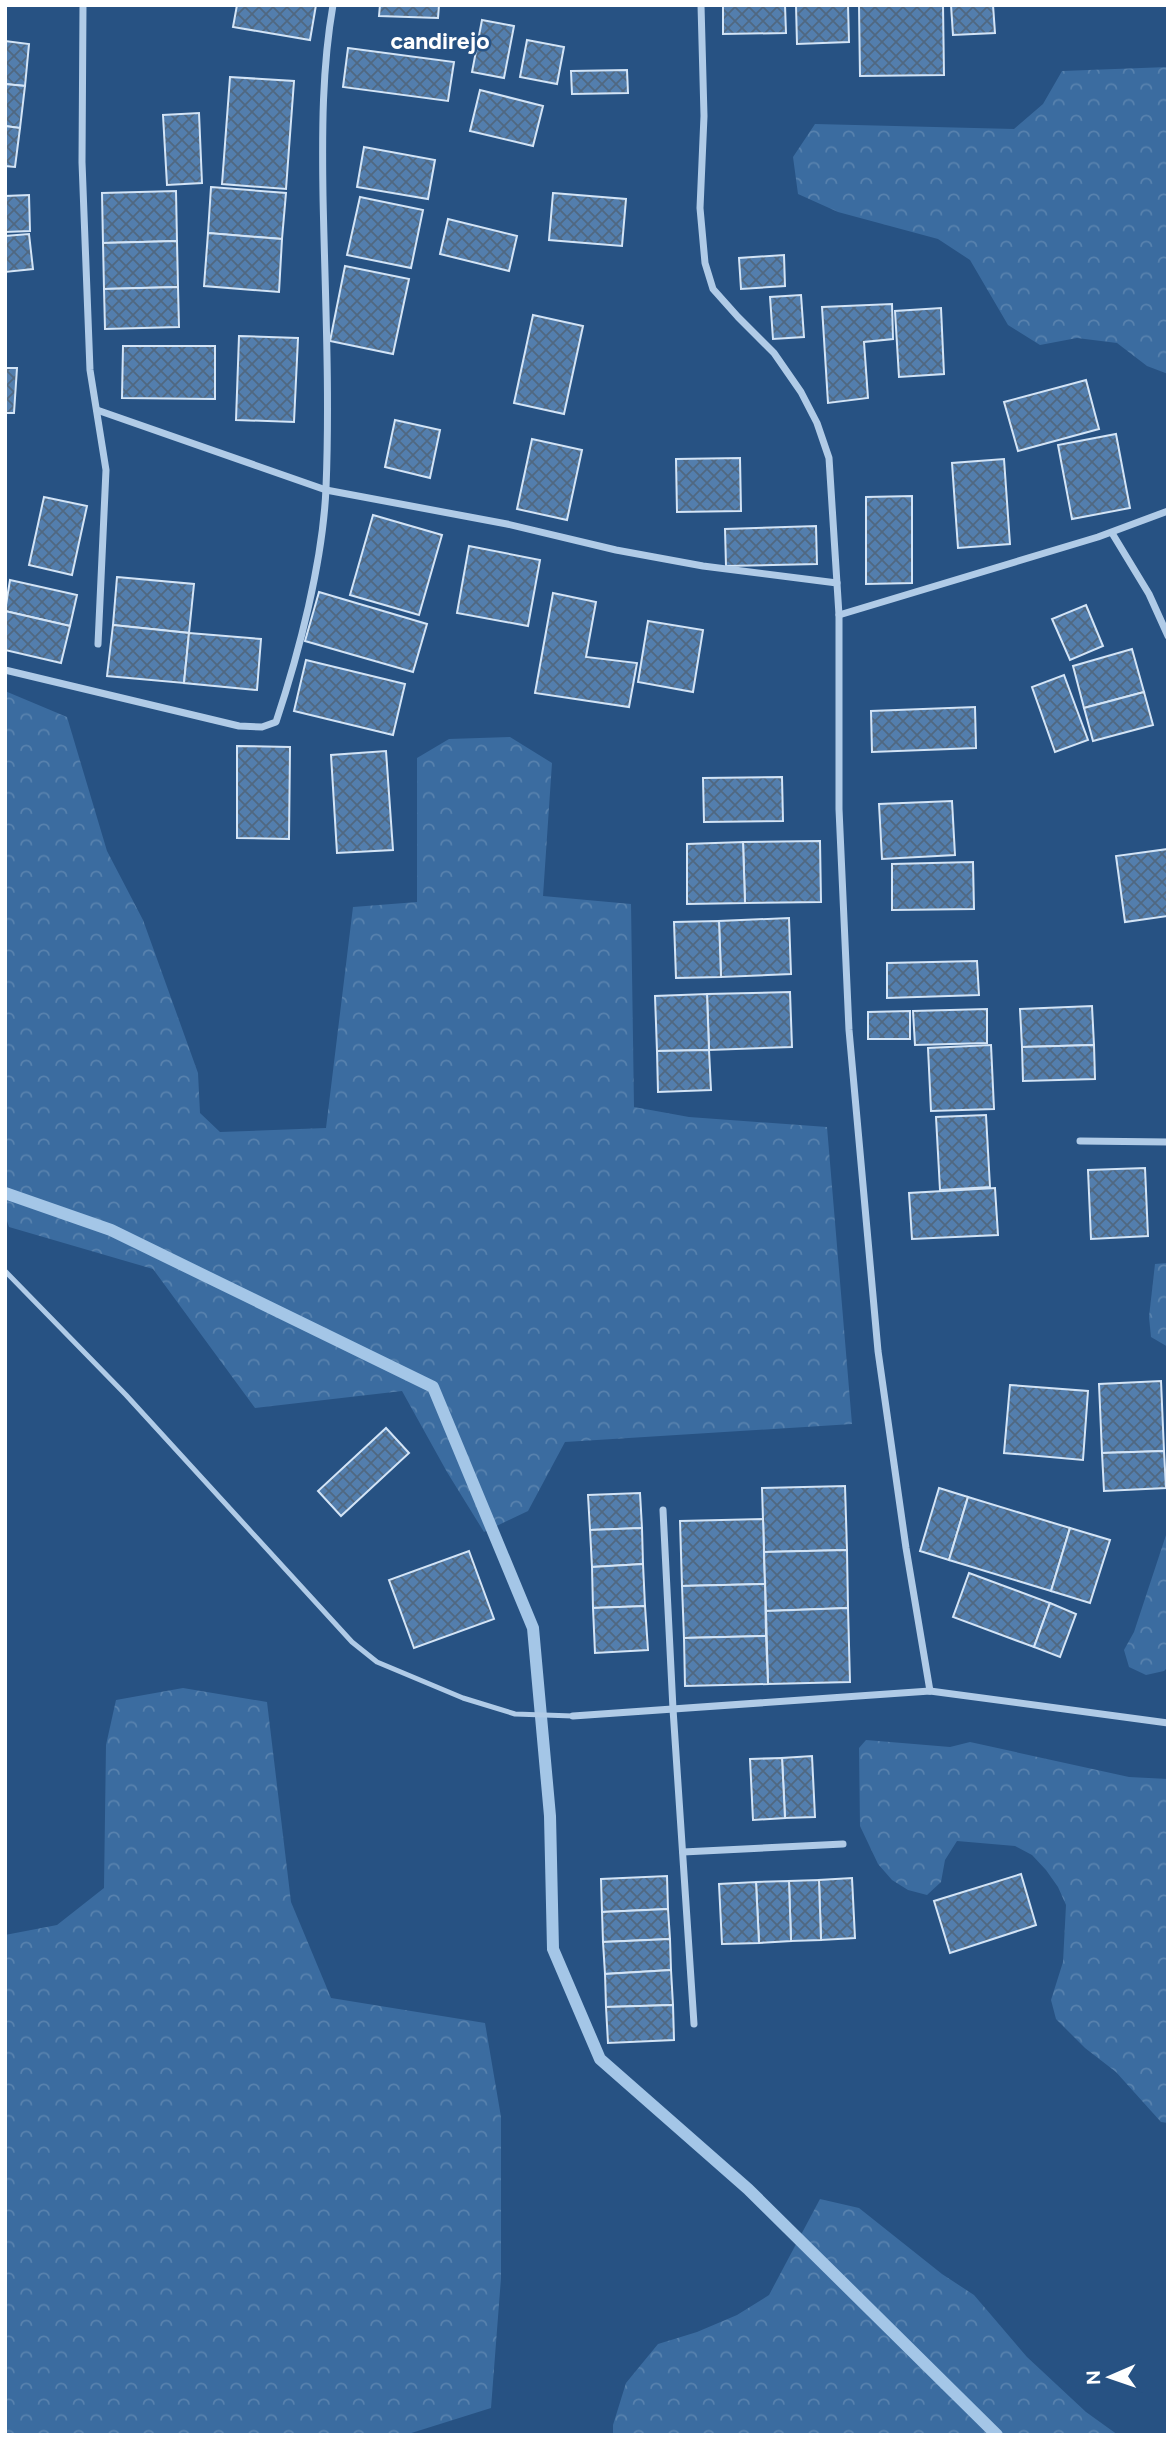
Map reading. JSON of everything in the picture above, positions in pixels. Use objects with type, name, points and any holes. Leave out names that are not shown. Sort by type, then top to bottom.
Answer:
[{"type":"street","points":[[83,5],[82,162],[90,370],[106,470],[98,644]]},
{"type":"street","points":[[5,670],[239,726],[262,727],[276,722],[291,677],[317,563],[326,490],[323,149],[326,44],[333,5]]},
{"type":"street","points":[[701,5],[704,116],[700,208],[705,263],[713,289],[774,353],[801,392],[817,423],[829,458],[839,615],[839,809],[851,1058],[878,1351],[906,1548],[930,1691]]},
{"type":"street","points":[[97,410],[326,490],[507,524],[616,550],[837,583]]},
{"type":"street","points":[[839,615],[1112,533],[1168,511]]},
{"type":"street","points":[[1112,533],[1149,594],[1168,636]]},
{"type":"street","points":[[1080,1141],[1168,1142]]},
{"type":"street","points":[[663,1510],[694,2024]]},
{"type":"street","points":[[573,1716],[930,1691],[1168,1723]]},
{"type":"street","points":[[683,1852],[843,1844]]},
{"type":"lane","points":[[5,1272],[126,1395],[352,1642],[377,1662],[463,1698],[515,1714],[573,1716]]},
{"type":"green space","points":[[1168,67],[1168,374],[1147,366],[1117,343],[1077,338],[1040,345],[1008,325],[970,260],[938,239],[838,212],[798,194],[793,157],[815,124],[1014,129],[1043,104],[1062,71]]},
{"type":"green space","points":[[5,691],[67,717],[107,851],[143,920],[198,1073],[200,1113],[220,1132],[326,1128],[353,907],[417,902],[417,758],[449,739],[510,737],[552,763],[543,896],[631,904],[634,1107],[689,1117],[827,1127],[852,1424],[565,1442],[528,1511],[484,1532],[402,1391],[255,1408],[153,1269],[9,1227],[5,1215]]},
{"type":"green space","points":[[1168,1263],[1168,1347],[1151,1337],[1149,1317],[1155,1264]]},
{"type":"green space","points":[[1168,1529],[1168,1667],[1164,1671],[1146,1675],[1129,1667],[1124,1650],[1134,1632]]},
{"type":"green space","points":[[183,1688],[267,1702],[291,1902],[331,1998],[485,2023],[501,2117],[501,2278],[491,2408],[405,2435],[5,2435],[5,1935],[57,1925],[104,1888],[106,1745],[116,1700]]},
{"type":"green space","points":[[866,1740],[950,1747],[970,1742],[1129,1777],[1168,1779],[1168,2123],[1161,2122],[1116,2072],[1085,2048],[1056,2019],[1051,2000],[1063,1962],[1066,1905],[1058,1887],[1032,1855],[1015,1846],[957,1841],[945,1860],[941,1882],[927,1895],[908,1890],[892,1880],[878,1864],[860,1826],[859,1748]]},
{"type":"green space","points":[[820,2199],[859,2208],[942,2274],[974,2295],[1027,2357],[1086,2412],[1118,2435],[613,2435],[613,2425],[626,2383],[658,2344],[697,2332],[737,2315],[769,2295]]},
{"type":"building","points":[[237,5],[316,5],[310,40],[233,27]]},
{"type":"building","points":[[380,5],[439,5],[438,18],[379,16]]},
{"type":"building","points":[[723,5],[785,5],[786,33],[723,34]]},
{"type":"building","points":[[796,5],[848,5],[849,42],[797,44]]},
{"type":"building","points":[[859,5],[943,5],[944,75],[860,76]]},
{"type":"building","points":[[951,5],[993,5],[995,33],[953,35]]},
{"type":"building","points":[[482,20],[514,26],[504,78],[472,72]]},
{"type":"building","points":[[527,40],[564,47],[557,84],[520,77]]},
{"type":"building","points":[[5,41],[29,44],[25,86],[5,84]]},
{"type":"building","points":[[348,48],[454,62],[448,101],[343,87]]},
{"type":"building","points":[[627,70],[628,93],[572,94],[571,71]]},
{"type":"building","points":[[230,77],[294,81],[286,189],[222,184]]},
{"type":"building","points":[[5,84],[25,86],[20,128],[5,126]]},
{"type":"building","points":[[480,90],[543,106],[533,146],[470,131]]},
{"type":"building","points":[[199,113],[202,183],[167,185],[163,115]]},
{"type":"building","points":[[5,126],[20,128],[15,167],[5,166]]},
{"type":"building","points":[[364,147],[435,160],[428,199],[357,187]]},
{"type":"building","points":[[211,187],[286,193],[282,239],[208,233]]},
{"type":"building","points":[[176,191],[177,241],[103,243],[102,193]]},
{"type":"building","points":[[553,193],[626,199],[622,246],[549,240]]},
{"type":"building","points":[[29,195],[30,231],[5,232],[5,196]]},
{"type":"building","points":[[360,197],[423,210],[411,268],[347,255]]},
{"type":"building","points":[[448,219],[517,236],[509,271],[440,254]]},
{"type":"building","points":[[208,233],[282,239],[279,292],[204,286]]},
{"type":"building","points":[[29,234],[33,269],[5,272],[5,236]]},
{"type":"building","points":[[177,241],[178,287],[104,289],[103,243]]},
{"type":"building","points":[[784,255],[785,286],[741,289],[739,258]]},
{"type":"building","points":[[345,266],[409,279],[393,354],[330,341]]},
{"type":"building","points":[[178,287],[179,327],[105,329],[104,289]]},
{"type":"building","points":[[801,295],[804,337],[773,339],[770,297]]},
{"type":"building","points":[[892,304],[893,339],[864,342],[868,398],[828,403],[822,307]]},
{"type":"building","points":[[941,308],[944,374],[899,377],[895,311]]},
{"type":"building","points":[[533,315],[583,326],[564,414],[514,403]]},
{"type":"building","points":[[239,336],[298,338],[294,422],[236,420]]},
{"type":"building","points":[[123,346],[215,346],[215,399],[122,398]]},
{"type":"building","points":[[5,368],[17,368],[14,413],[5,413]]},
{"type":"building","points":[[1086,380],[1099,429],[1018,451],[1004,402]]},
{"type":"building","points":[[395,420],[440,430],[430,478],[385,467]]},
{"type":"building","points":[[1116,434],[1130,508],[1072,519],[1058,445]]},
{"type":"building","points":[[532,439],[582,450],[567,520],[517,509]]},
{"type":"building","points":[[740,458],[741,511],[677,512],[676,459]]},
{"type":"building","points":[[1004,459],[1010,544],[958,548],[952,463]]},
{"type":"building","points":[[912,496],[912,583],[866,584],[866,497]]},
{"type":"building","points":[[44,497],[87,506],[72,575],[29,565]]},
{"type":"building","points":[[373,515],[442,535],[419,615],[350,595]]},
{"type":"building","points":[[816,526],[817,564],[726,566],[725,529]]},
{"type":"building","points":[[469,546],[540,560],[528,626],[457,613]]},
{"type":"building","points":[[117,577],[194,584],[189,633],[113,625]]},
{"type":"building","points":[[10,580],[77,595],[70,626],[5,611]]},
{"type":"building","points":[[319,592],[427,624],[413,672],[305,641]]},
{"type":"building","points":[[553,593],[596,602],[586,657],[637,663],[629,707],[535,693]]},
{"type":"building","points":[[1086,605],[1103,646],[1070,660],[1052,619]]},
{"type":"building","points":[[5,611],[70,626],[61,663],[5,650]]},
{"type":"building","points":[[648,621],[703,630],[693,692],[638,682]]},
{"type":"building","points":[[113,625],[189,633],[184,683],[107,676]]},
{"type":"building","points":[[189,633],[261,639],[257,690],[184,683]]},
{"type":"building","points":[[1132,649],[1144,692],[1084,708],[1073,666]]},
{"type":"building","points":[[306,660],[405,684],[393,735],[294,711]]},
{"type":"building","points":[[1064,675],[1088,740],[1055,752],[1032,687]]},
{"type":"building","points":[[1144,692],[1153,725],[1093,741],[1084,708]]},
{"type":"building","points":[[975,707],[976,748],[872,752],[871,711]]},
{"type":"building","points":[[237,746],[290,747],[289,839],[237,838]]},
{"type":"building","points":[[386,751],[393,850],[337,853],[331,755]]},
{"type":"building","points":[[782,777],[783,821],[704,822],[703,778]]},
{"type":"building","points":[[952,801],[955,855],[882,859],[879,804]]},
{"type":"building","points":[[820,841],[821,902],[745,903],[743,842]]},
{"type":"building","points":[[743,842],[745,903],[687,904],[687,844]]},
{"type":"building","points":[[1168,849],[1168,916],[1125,922],[1116,856]]},
{"type":"building","points":[[973,862],[974,909],[892,910],[892,864]]},
{"type":"building","points":[[789,918],[791,974],[721,977],[719,921]]},
{"type":"building","points":[[719,921],[721,977],[676,978],[674,922]]},
{"type":"building","points":[[977,961],[979,995],[887,998],[887,963]]},
{"type":"building","points":[[790,992],[792,1047],[709,1050],[707,994]]},
{"type":"building","points":[[707,994],[709,1050],[657,1051],[655,996]]},
{"type":"building","points":[[1092,1006],[1094,1045],[1022,1047],[1020,1009]]},
{"type":"building","points":[[987,1009],[987,1043],[915,1045],[913,1011]]},
{"type":"building","points":[[910,1011],[910,1039],[868,1039],[868,1012]]},
{"type":"building","points":[[991,1045],[994,1109],[931,1111],[928,1048]]},
{"type":"building","points":[[1094,1045],[1095,1079],[1023,1081],[1022,1047]]},
{"type":"building","points":[[709,1050],[711,1090],[658,1092],[657,1051]]},
{"type":"building","points":[[986,1115],[990,1187],[940,1190],[936,1117]]},
{"type":"building","points":[[1145,1168],[1148,1236],[1091,1239],[1088,1170]]},
{"type":"building","points":[[995,1188],[998,1235],[912,1239],[909,1193]]},
{"type":"building","points":[[1161,1381],[1164,1451],[1102,1453],[1099,1384]]},
{"type":"building","points":[[1010,1385],[1088,1391],[1083,1460],[1004,1453]]},
{"type":"building","points":[[386,1428],[409,1453],[341,1516],[318,1491]]},
{"type":"building","points":[[1164,1451],[1166,1488],[1104,1491],[1102,1453]]},
{"type":"building","points":[[845,1486],[847,1550],[764,1552],[762,1488]]},
{"type":"building","points":[[939,1488],[968,1497],[949,1560],[920,1551]]},
{"type":"building","points":[[640,1493],[642,1528],[590,1530],[588,1495]]},
{"type":"building","points":[[968,1497],[1070,1528],[1051,1591],[949,1560]]},
{"type":"building","points":[[763,1519],[765,1584],[682,1586],[680,1521]]},
{"type":"building","points":[[642,1528],[643,1564],[592,1567],[590,1530]]},
{"type":"building","points":[[1070,1528],[1110,1540],[1090,1603],[1051,1591]]},
{"type":"building","points":[[847,1550],[848,1608],[766,1611],[764,1552]]},
{"type":"building","points":[[469,1551],[494,1619],[414,1648],[389,1580]]},
{"type":"building","points":[[643,1564],[645,1606],[593,1608],[592,1567]]},
{"type":"building","points":[[969,1573],[1050,1603],[1034,1647],[953,1617]]},
{"type":"building","points":[[765,1584],[766,1636],[684,1638],[682,1586]]},
{"type":"building","points":[[1050,1603],[1076,1614],[1060,1657],[1034,1647]]},
{"type":"building","points":[[645,1606],[648,1650],[595,1653],[593,1608]]},
{"type":"building","points":[[848,1608],[850,1682],[768,1684],[766,1611]]},
{"type":"building","points":[[766,1636],[768,1684],[685,1686],[684,1638]]},
{"type":"building","points":[[812,1756],[815,1817],[785,1818],[782,1758]]},
{"type":"building","points":[[782,1758],[785,1818],[753,1820],[750,1759]]},
{"type":"building","points":[[1021,1874],[1036,1925],[950,1953],[934,1901]]},
{"type":"building","points":[[667,1876],[668,1909],[602,1912],[601,1879]]},
{"type":"building","points":[[852,1878],[855,1938],[821,1940],[819,1880]]},
{"type":"building","points":[[819,1880],[821,1940],[791,1941],[789,1881]]},
{"type":"building","points":[[789,1881],[791,1941],[759,1943],[756,1882]]},
{"type":"building","points":[[756,1882],[759,1943],[722,1944],[719,1884]]},
{"type":"building","points":[[668,1909],[670,1939],[603,1942],[602,1912]]},
{"type":"building","points":[[670,1939],[671,1970],[605,1974],[603,1942]]},
{"type":"building","points":[[671,1970],[673,2005],[606,2007],[605,1974]]},
{"type":"building","points":[[673,2005],[674,2040],[608,2043],[606,2007]]},
{"type":"waterway","points":[[5,1193],[111,1230],[433,1387],[533,1628],[550,1816],[553,1949],[600,2059],[748,2189],[997,2435]]},
{"type":"district","name":"candirejo","points":[[440,41]]}]
